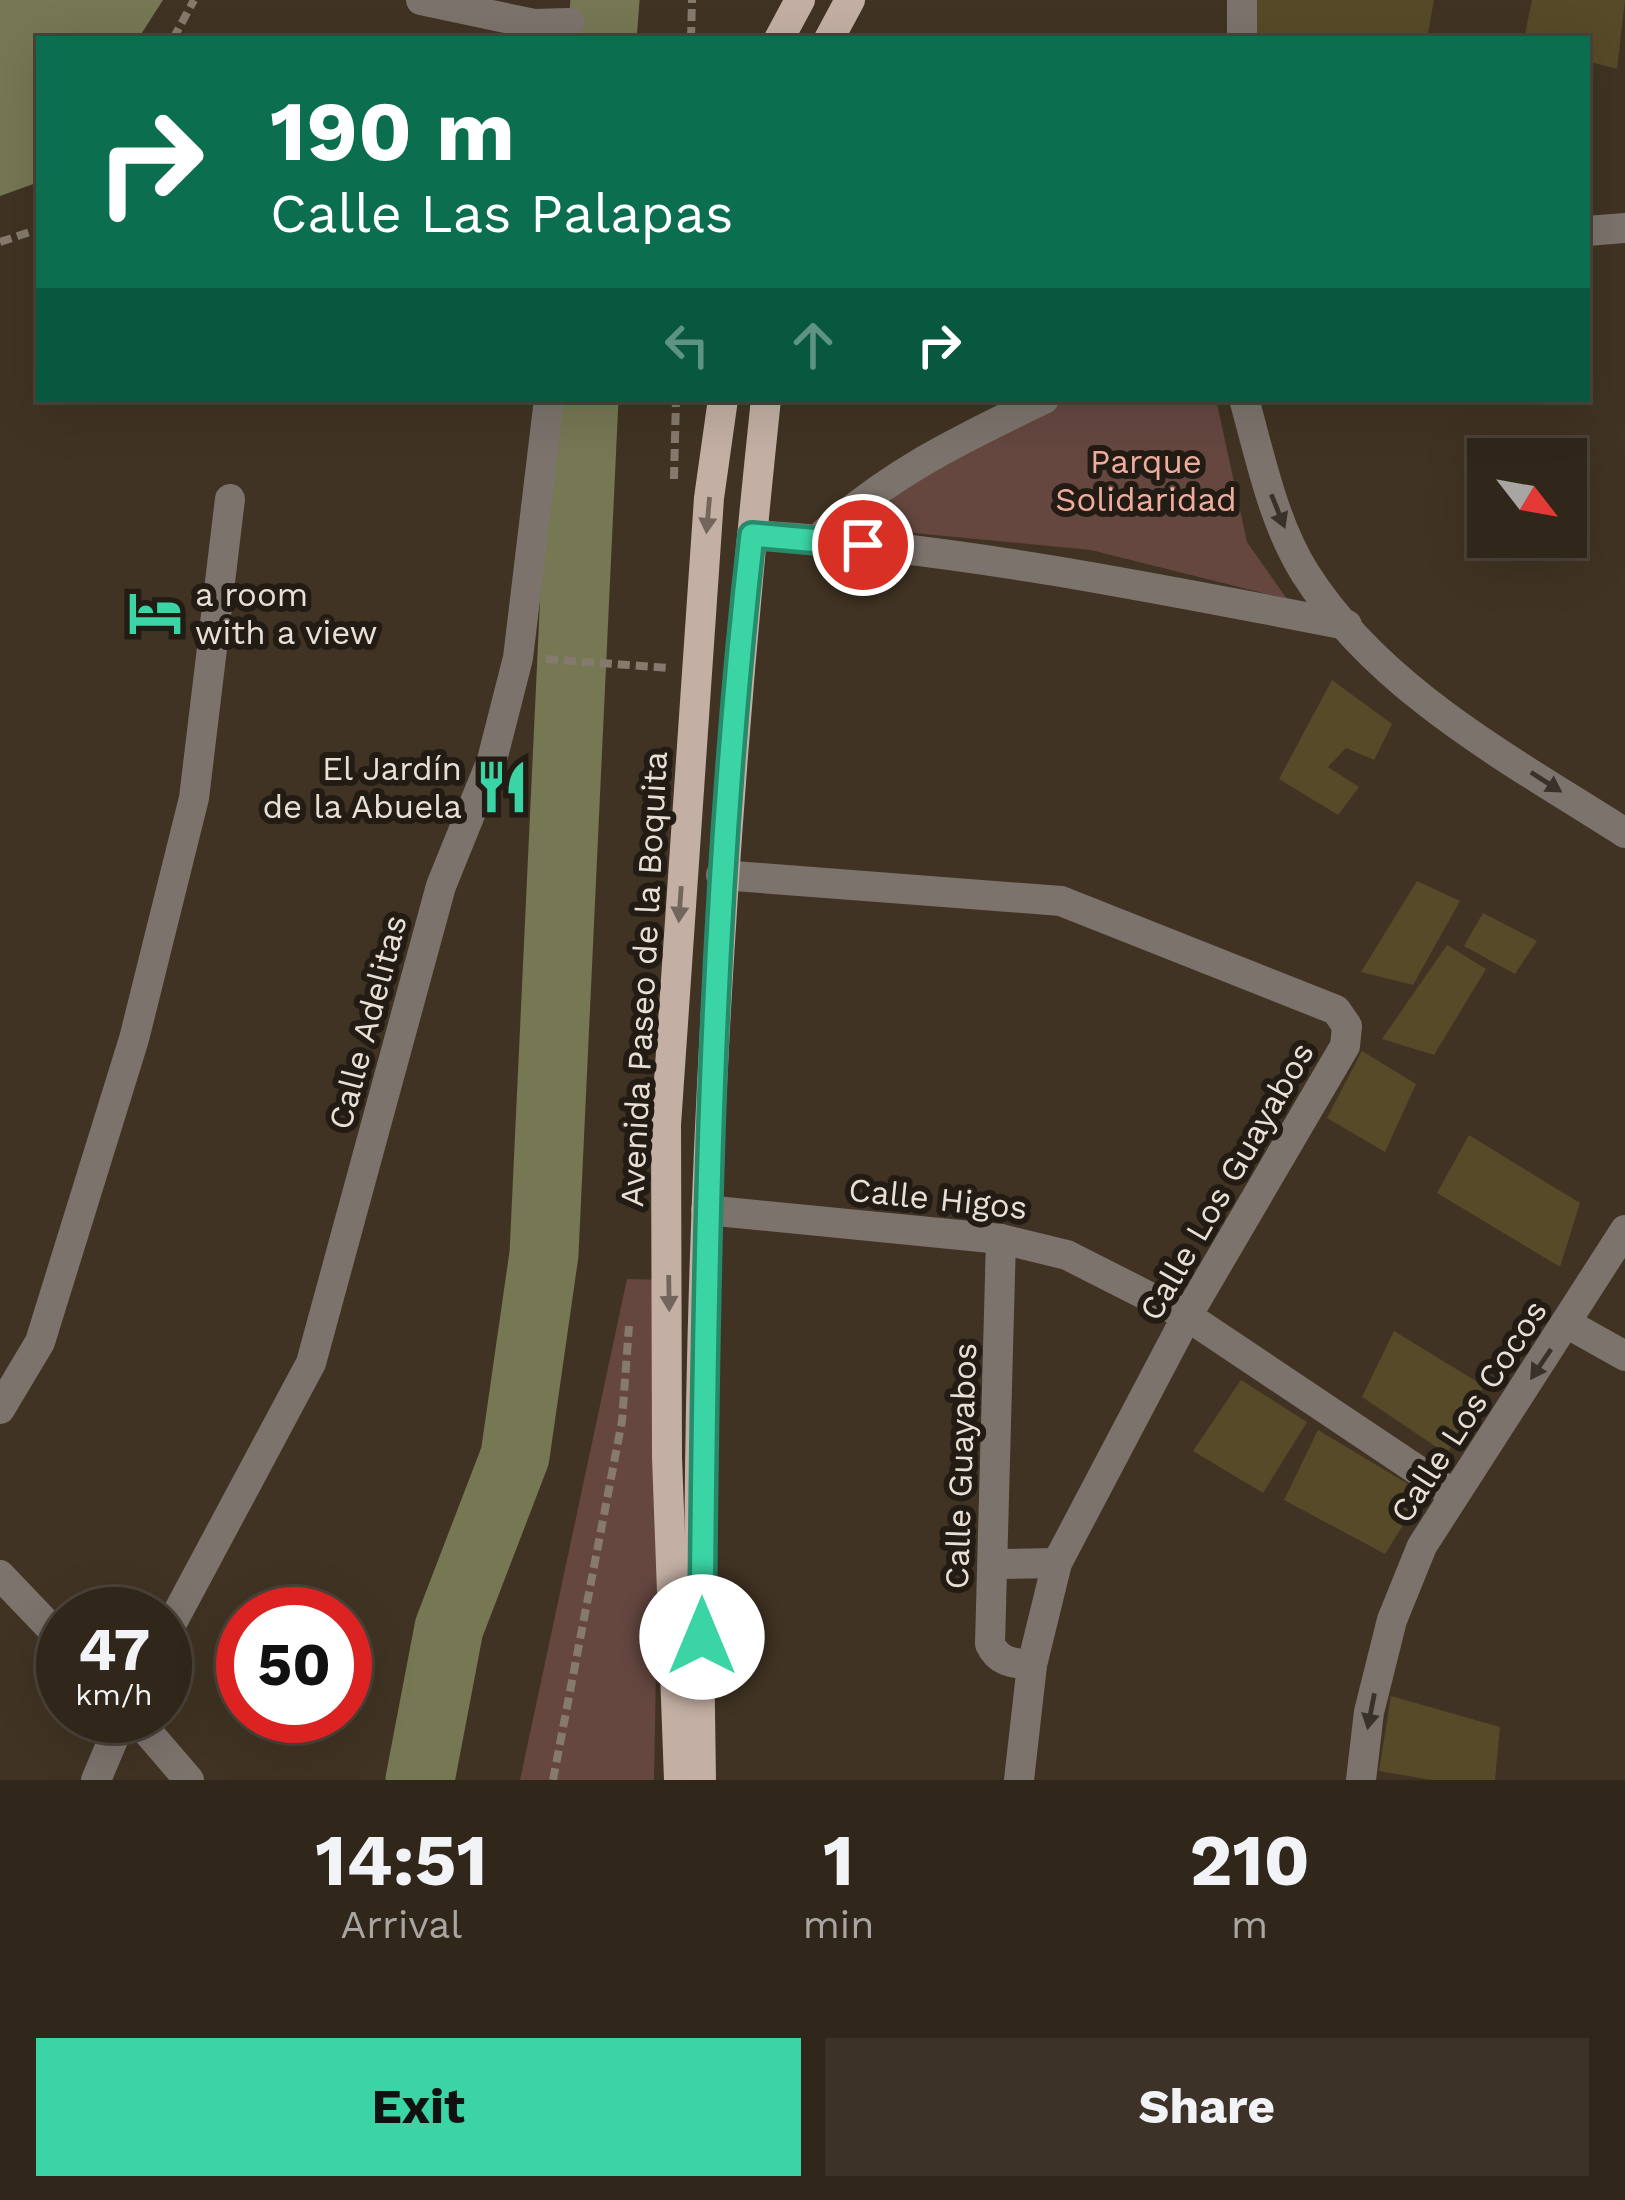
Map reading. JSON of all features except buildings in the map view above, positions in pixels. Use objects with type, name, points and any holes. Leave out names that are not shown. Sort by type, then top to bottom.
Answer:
[{"type":"main road","points":[[781,36],[800,0]]},
{"type":"main road","points":[[831,36],[850,0]]},
{"type":"main road","name":"Avenida Paseo de la Boquita","points":[[679,1780],[667,1457],[666,1125],[705,542],[723,402]]},
{"type":"main road","points":[[701,1780],[706,1210],[721,875],[766,402]]},
{"type":"street","points":[[421,0],[478,17],[568,21]]},
{"type":"street","points":[[1242,0],[1242,36]]},
{"type":"street","points":[[1590,231],[1625,228]]},
{"type":"street","name":"Calle Adelitas","points":[[191,1587],[311,1363],[441,886],[492,760],[518,658],[548,402]]},
{"type":"street","points":[[818,539],[860,500],[916,460],[1038,402]]},
{"type":"street","points":[[1245,402],[1272,497],[1304,572],[1366,652],[1483,742],[1625,833]]},
{"type":"street","points":[[0,1409],[40,1342],[134,1039],[194,798],[230,499]]},
{"type":"street","points":[[752,535],[818,539],[1135,581],[1205,601],[1347,625]]},
{"type":"street","name":"Calle Los Guayabos","points":[[721,875],[1061,901],[1336,1010],[1347,1026],[1345,1046],[1187,1316],[1057,1563],[1032,1664],[1018,1780]]},
{"type":"street","name":"Calle Higos","points":[[706,1210],[1001,1239],[1067,1255],[1187,1316],[1453,1494]]},
{"type":"street","name":"Calle Los Cocos","points":[[1361,1780],[1369,1712],[1392,1620],[1422,1546],[1625,1229]]},
{"type":"street","name":"Calle Guayabos","points":[[1001,1239],[989,1644],[1010,1663],[1032,1664]]},
{"type":"street","points":[[1568,1324],[1625,1356]]},
{"type":"street","points":[[994,1564],[1057,1563]]},
{"type":"street","points":[[0,1575],[36,1613]]},
{"type":"street","points":[[96,1780],[112,1743]]},
{"type":"street","points":[[157,1743],[189,1780]]},
{"type":"path","points":[[175,36],[194,0]]},
{"type":"path","points":[[691,36],[692,0]]},
{"type":"path","points":[[0,242],[36,231]]},
{"type":"path","points":[[556,660],[661,666]]},
{"type":"green space","name":"Parque Solidaridad","points":[[1057,402],[1217,402],[1247,542],[1287,599],[1091,550],[851,527],[943,455]]},
{"type":"green space","points":[[627,1279],[663,1280],[654,1780],[520,1780]]},
{"type":"shaded area","points":[[0,0],[163,0],[140,36],[36,36],[36,183],[0,196]]},
{"type":"waterway","points":[[602,36],[605,0]]},
{"type":"waterway","points":[[420,1780],[449,1628],[515,1456],[544,1254],[584,402]]},
{"type":"place","name":"a room with a view","points":[[155,613]]},
{"type":"place","name":"El Jardín de la Abuela","points":[[502,787]]},
{"type":"route","points":[[702,1637],[706,1210],[724,835],[752,535],[863,545]]}]
